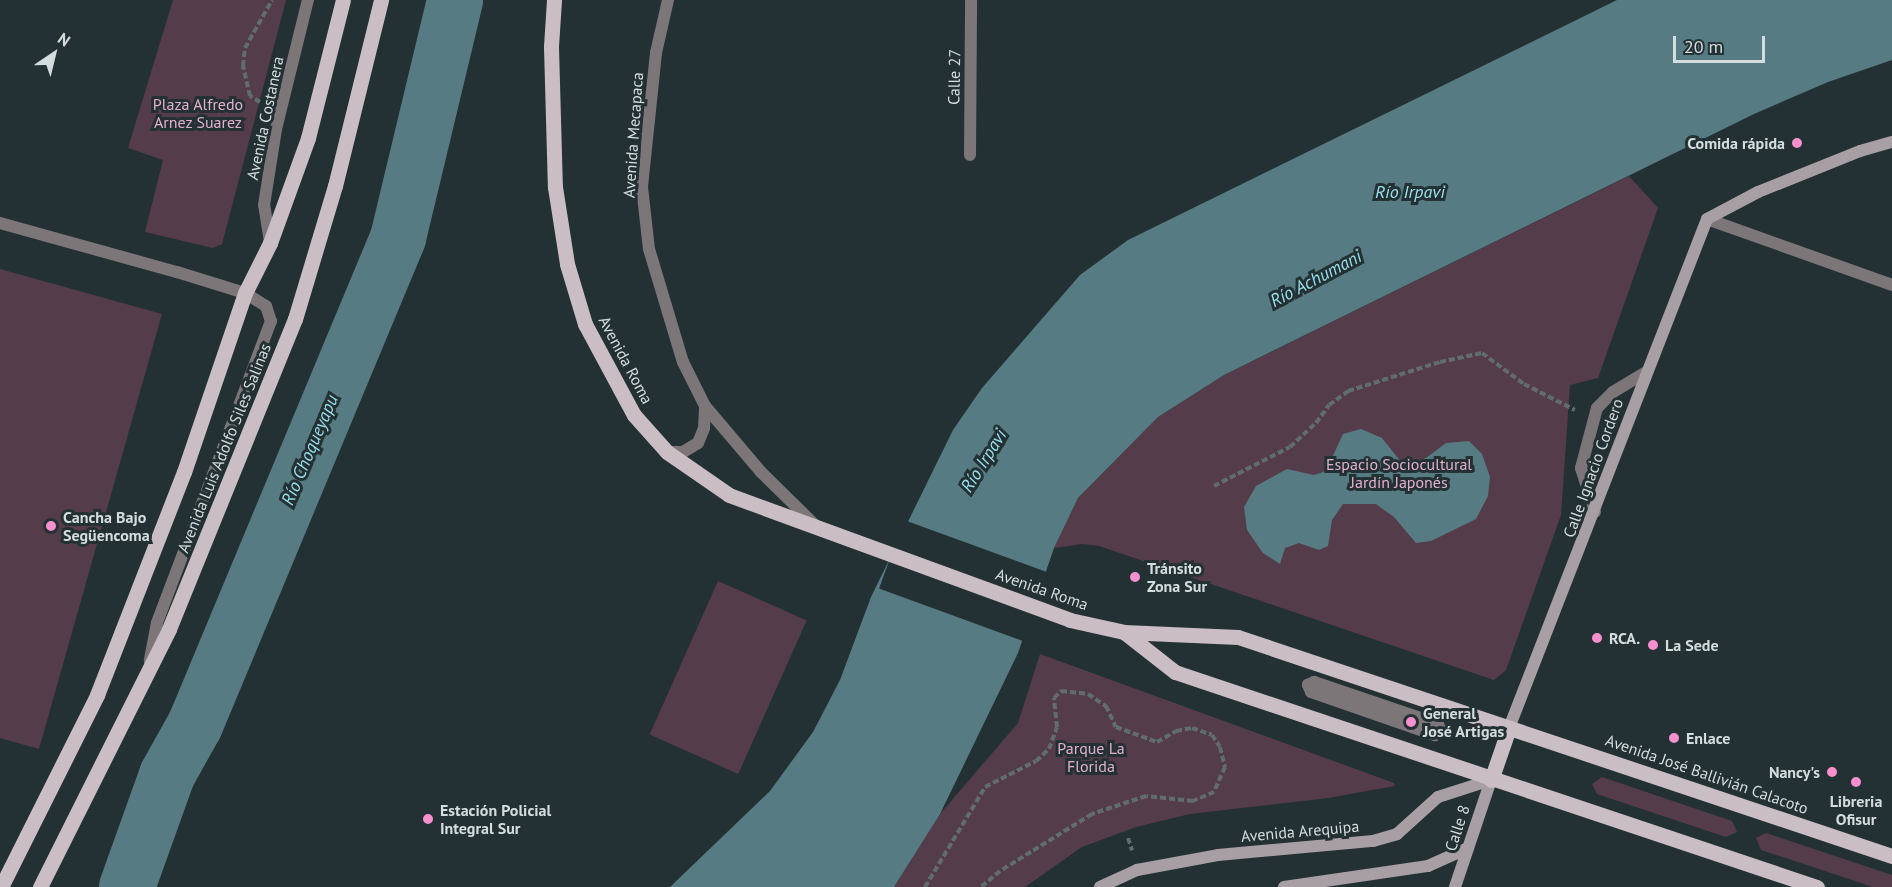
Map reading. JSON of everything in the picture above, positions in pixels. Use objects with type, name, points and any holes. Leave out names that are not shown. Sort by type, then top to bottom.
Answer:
[{"type":"main road","name":"Avenida Luis Adolfo Siles Salinas","points":[[1,887],[97,695],[184,472],[245,293],[270,243],[308,138],[343,0]]},
{"type":"main road","name":"Avenida Luis Adolfo Siles Salinas","points":[[40,887],[169,629],[295,319],[335,186],[381,0]]},
{"type":"main road","name":"Avenida Roma","points":[[554,0],[551,117],[555,187],[567,264],[585,324],[609,373],[634,415],[667,452],[729,495],[1070,620],[1124,632],[1239,638],[1509,728]]},
{"type":"main road","points":[[1707,219],[1758,192],[1860,151],[1892,142]]},
{"type":"main road","name":"Calle Ignacio Cordero","points":[[1509,728],[1595,512],[1645,373],[1707,219]]},
{"type":"main road","name":"Avenida Roma","points":[[1124,632],[1175,672],[1491,780]]},
{"type":"main road","points":[[1509,728],[1491,780],[1817,887]]},
{"type":"main road","name":"Avenida José Ballivián Calacoto","points":[[1509,728],[1892,856]]},
{"type":"main road","name":"Calle 8","points":[[1455,887],[1491,780]]},
{"type":"main road","name":"Avenida Arequipa","points":[[1100,887],[1137,870],[1218,855],[1373,841],[1398,834],[1419,819],[1438,797],[1491,780]]},
{"type":"main road","points":[[1284,887],[1428,866],[1468,848]]},
{"type":"street","name":"Avenida Costanera","points":[[270,243],[264,205],[276,129],[308,0]]},
{"type":"street","name":"Avenida Mecapaca","points":[[668,0],[656,53],[642,187],[649,249],[683,362],[705,406],[761,472],[819,529]]},
{"type":"street","name":"Calle 27","points":[[970,155],[971,0]]},
{"type":"street","points":[[1707,219],[1892,285]]},
{"type":"street","points":[[0,223],[245,293],[266,306],[271,321],[157,623],[148,670]]},
{"type":"street","points":[[1595,512],[1581,468],[1597,408],[1613,392],[1645,373]]},
{"type":"street","points":[[667,452],[683,452],[698,443],[704,428],[705,406]]},
{"type":"street","points":[[1314,682],[1438,724],[1441,732],[1435,735],[1311,692],[1308,685],[1314,682]]},
{"type":"path","points":[[265,104],[250,96],[243,66],[245,48],[272,0]]},
{"type":"path","points":[[1214,486],[1290,447],[1316,423],[1329,405],[1348,391],[1482,353],[1570,410],[1597,408]]},
{"type":"path","points":[[925,887],[985,787],[1036,761],[1049,749],[1058,727],[1054,698],[1061,691],[1088,694],[1106,706],[1116,727],[1157,742],[1176,731],[1192,728],[1212,735],[1220,747],[1225,767],[1214,792],[1193,801],[1146,796],[1092,814],[1000,871],[981,887]]},
{"type":"green space","name":"Plaza Alfredo Arnez Suarez","points":[[173,0],[286,0],[222,244],[213,248],[145,232],[163,160],[128,148]]},
{"type":"green space","name":"Espacio Sociocultural Jardín Japonés","points":[[1629,176],[1658,208],[1598,378],[1570,385],[1561,515],[1506,670],[1494,680],[1099,546],[1082,544],[1054,548],[1078,498],[1158,417],[1224,375]]},
{"type":"green space","name":"Cancha Bajo Següencoma","points":[[0,269],[162,314],[39,749],[0,738]]},
{"type":"green space","points":[[718,581],[807,620],[738,774],[650,734]]},
{"type":"green space","name":"Parque La Florida","points":[[1040,654],[1394,783],[1395,786],[1328,798],[1190,814],[1136,827],[1082,847],[1025,887],[894,887],[940,814],[1018,723]]},
{"type":"green space","points":[[1602,777],[1732,821],[1737,832],[1726,837],[1597,794],[1592,784]]},
{"type":"green space","points":[[1766,833],[1892,875],[1892,887],[1873,887],[1761,850],[1756,838]]},
{"type":"water","name":"Río Irpavi","points":[[1617,0],[1892,0],[1892,60],[1828,82],[1754,114],[1224,375],[1158,417],[1078,498],[1054,548],[1018,653],[940,814],[894,887],[670,887],[770,791],[813,732],[840,680],[871,597],[953,430],[982,388],[1080,275],[1128,240]]},
{"type":"water","points":[[1361,429],[1382,438],[1401,462],[1409,464],[1426,458],[1446,443],[1469,441],[1482,454],[1490,477],[1488,496],[1476,519],[1431,541],[1416,543],[1394,517],[1376,504],[1343,504],[1332,520],[1328,546],[1319,550],[1299,543],[1285,548],[1280,564],[1263,553],[1247,530],[1244,507],[1256,486],[1287,469],[1314,475],[1326,471],[1343,434]]},
{"type":"pier","points":[[904,520],[1049,573],[1024,641],[879,589]]},
{"type":"waterway","name":"Río Choqueyapu","points":[[127,887],[167,775],[195,725],[398,238],[455,0]]},
{"type":"place","name":"Comida rápida","points":[[1797,143]]},
{"type":"place","name":"Cancha Bajo Següencoma","points":[[51,526]]},
{"type":"place","name":"Tránsito Zona Sur","points":[[1135,577]]},
{"type":"place","name":"RCA.","points":[[1597,638]]},
{"type":"place","name":"La Sede","points":[[1653,645]]},
{"type":"place","name":"General José Artigas","points":[[1411,722]]},
{"type":"place","name":"Enlace","points":[[1674,738]]},
{"type":"place","name":"Nancy's","points":[[1832,772]]},
{"type":"place","name":"Libreria Ofisur","points":[[1856,782]]},
{"type":"place","name":"Estación Policial Integral Sur","points":[[428,819]]},
{"type":"water label","name":"Río Achumani","points":[[1316,279]]}]
